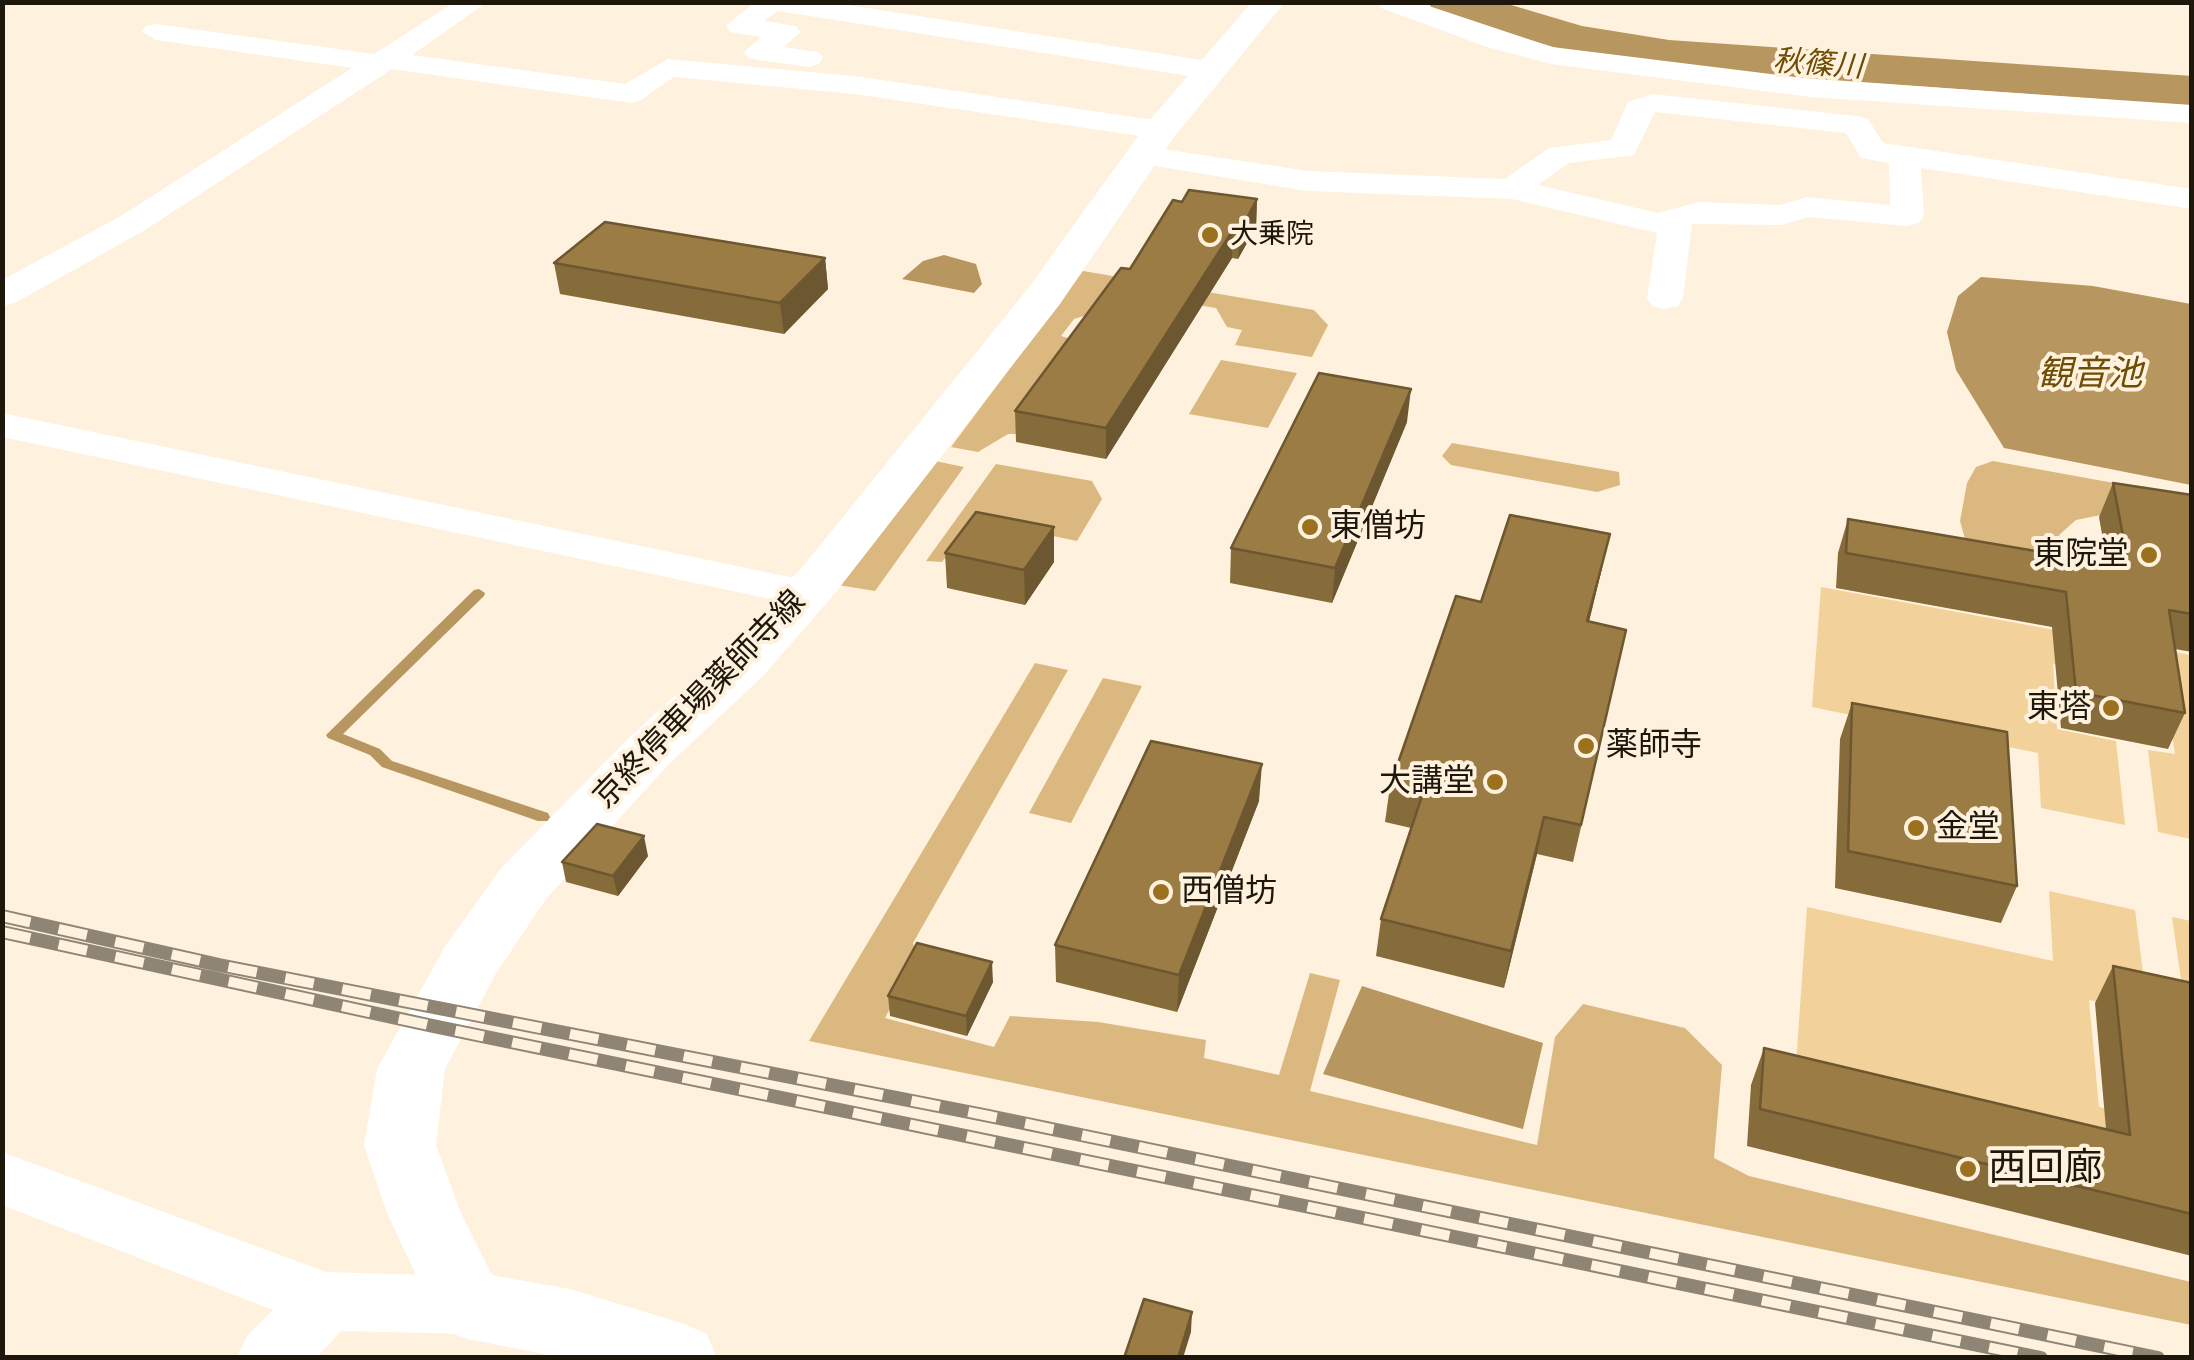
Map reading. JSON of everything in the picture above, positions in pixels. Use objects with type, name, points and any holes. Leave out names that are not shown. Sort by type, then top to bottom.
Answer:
[{"type":"main road","name":"京終停車場薬師寺線","points":[[468,1305],[424,1214],[400,1145],[411,1069],[469,962],[524,883],[648,752],[790,616],[804,593],[1045,295],[1152,142],[1208,70],[1270,2]]},
{"type":"main road","points":[[468,1305],[570,1324],[678,1358]]},
{"type":"street","points":[[2,295],[132,222],[474,2]]},
{"type":"street","points":[[810,81],[834,60],[758,52],[786,32],[740,26],[773,2],[1208,70]]},
{"type":"street","points":[[1390,2],[1520,48],[1590,60],[1810,88],[2192,114]]},
{"type":"street","points":[[964,32],[986,12]]},
{"type":"street","points":[[854,85],[930,26]]},
{"type":"street","points":[[156,32],[630,94],[668,68],[854,85],[1152,142],[1308,181],[1512,189],[1658,224],[1715,212],[1782,215],[1807,206],[1907,216],[1920,222],[1926,234],[1925,250]]},
{"type":"street","points":[[1512,189],[1560,156],[1623,148],[1639,108],[1652,103],[1857,125],[1872,151],[2192,199]]},
{"type":"street","points":[[1905,158],[1907,216]]},
{"type":"street","points":[[1665,298],[1676,221]]},
{"type":"street","points":[[2,424],[804,593]]},
{"type":"street","points":[[2,1178],[326,1301],[468,1305]]},
{"type":"street","points":[[271,1358],[326,1301]]},
{"type":"shaded area","points":[[1083,271],[1314,310],[1328,325],[1312,357],[1235,345],[1242,330],[1227,327],[1216,308],[1122,293],[1074,319],[1061,336],[1085,343],[1019,434],[1008,434],[978,452],[951,447]]},
{"type":"shaded area","points":[[1221,360],[1297,373],[1268,428],[1189,414]]},
{"type":"shaded area","points":[[1452,443],[1619,472],[1620,485],[1597,492],[1451,465],[1442,456]]},
{"type":"shaded area","points":[[935,461],[964,467],[875,591],[838,585]]},
{"type":"shaded area","points":[[1993,461],[2191,497],[2076,520],[2059,535],[2077,558],[1965,539],[1960,521],[1967,483],[1976,467]]},
{"type":"shaded area","points":[[996,464],[1092,481],[1102,499],[1077,541],[976,520],[942,562],[926,561]]},
{"type":"shaded area","points":[[1821,587],[2191,655],[2191,839],[2158,832],[2148,750],[2175,754],[2165,685],[2053,664],[2057,729],[2116,741],[2125,825],[2041,808],[2038,753],[1812,707]]},
{"type":"shaded area","points":[[1035,663],[1068,670],[913,943],[917,957],[885,1018],[994,1047],[1010,1016],[1098,1022],[1206,1040],[1204,1058],[1279,1075],[1310,973],[1340,980],[1310,1091],[1537,1145],[1555,1037],[1583,1004],[1685,1028],[1722,1065],[1714,1158],[1749,1176],[2191,1282],[2191,1325],[809,1041]]},
{"type":"shaded area","points":[[1103,678],[1142,686],[1071,823],[1029,813]]},
{"type":"shaded area","points":[[2049,891],[2135,910],[2148,1012],[2089,1000],[2099,1107],[2191,1129],[2191,1190],[1794,1093],[1807,907],[2053,961]]},
{"type":"shaded area","points":[[2172,917],[2191,921],[2191,1022],[2187,1021]]},
{"type":"water","points":[[944,255],[976,264],[982,284],[974,293],[902,279],[923,261]]},
{"type":"water","name":"観音池","points":[[1981,277],[2093,286],[2191,304],[2191,485],[2004,448],[1956,370],[1947,332],[1958,296]]},
{"type":"water","points":[[1362,986],[1543,1043],[1523,1129],[1323,1074]]},
{"type":"building","points":[[1189,190],[1257,199],[1240,231],[1233,230],[1106,428],[1015,411],[1121,268],[1130,269],[1173,200],[1182,202]]},
{"type":"building","points":[[605,222],[825,258],[780,303],[554,263]]},
{"type":"building","name":"東僧坊","points":[[1319,373],[1411,389],[1335,568],[1231,548]]},
{"type":"building","points":[[2113,483],[2192,495],[2192,614],[2169,610],[2185,713],[2076,692],[2066,592],[1846,553],[1848,519],[2129,567]]},
{"type":"building","points":[[976,512],[1054,527],[1024,570],[945,553]]},
{"type":"building","name":"大講堂","points":[[1510,515],[1610,534],[1587,621],[1626,630],[1581,825],[1544,817],[1511,951],[1381,919],[1423,793],[1390,786],[1456,596],[1481,602]]},
{"type":"building","name":"金堂","points":[[1852,703],[2007,732],[2017,886],[1848,851]]},
{"type":"building","name":"西僧坊","points":[[1151,741],[1262,764],[1179,975],[1055,945]]},
{"type":"building","points":[[597,824],[644,836],[613,876],[562,862]]},
{"type":"building","points":[[917,943],[992,962],[966,1016],[888,996]]},
{"type":"building","points":[[2113,966],[2192,983],[2192,1214],[1760,1109],[1764,1048],[2130,1135]]},
{"type":"building","points":[[1144,1299],[1192,1312],[1178,1358],[1124,1358]]},
{"type":"waterway","name":"秋篠川","points":[[1450,2],[1577,39],[1669,54],[2192,91]]},
{"type":"waterway","points":[[479,593],[333,735],[375,752],[387,764],[543,817]]},
{"type":"railway","points":[[2,916],[219,965],[989,1116],[2158,1358]]},
{"type":"railway","points":[[2,932],[433,1026],[2041,1358]]},
{"type":"place","name":"大乗院","points":[[1210,235]]},
{"type":"place","name":"東僧坊","points":[[1310,527]]},
{"type":"place","name":"東院堂","points":[[2149,555]]},
{"type":"place","name":"東塔","points":[[2111,708]]},
{"type":"place","name":"薬師寺","points":[[1586,746]]},
{"type":"place","name":"大講堂","points":[[1495,782]]},
{"type":"place","name":"金堂","points":[[1916,828]]},
{"type":"place","name":"西僧坊","points":[[1161,892]]},
{"type":"place","name":"西回廊","points":[[1968,1169]]}]
